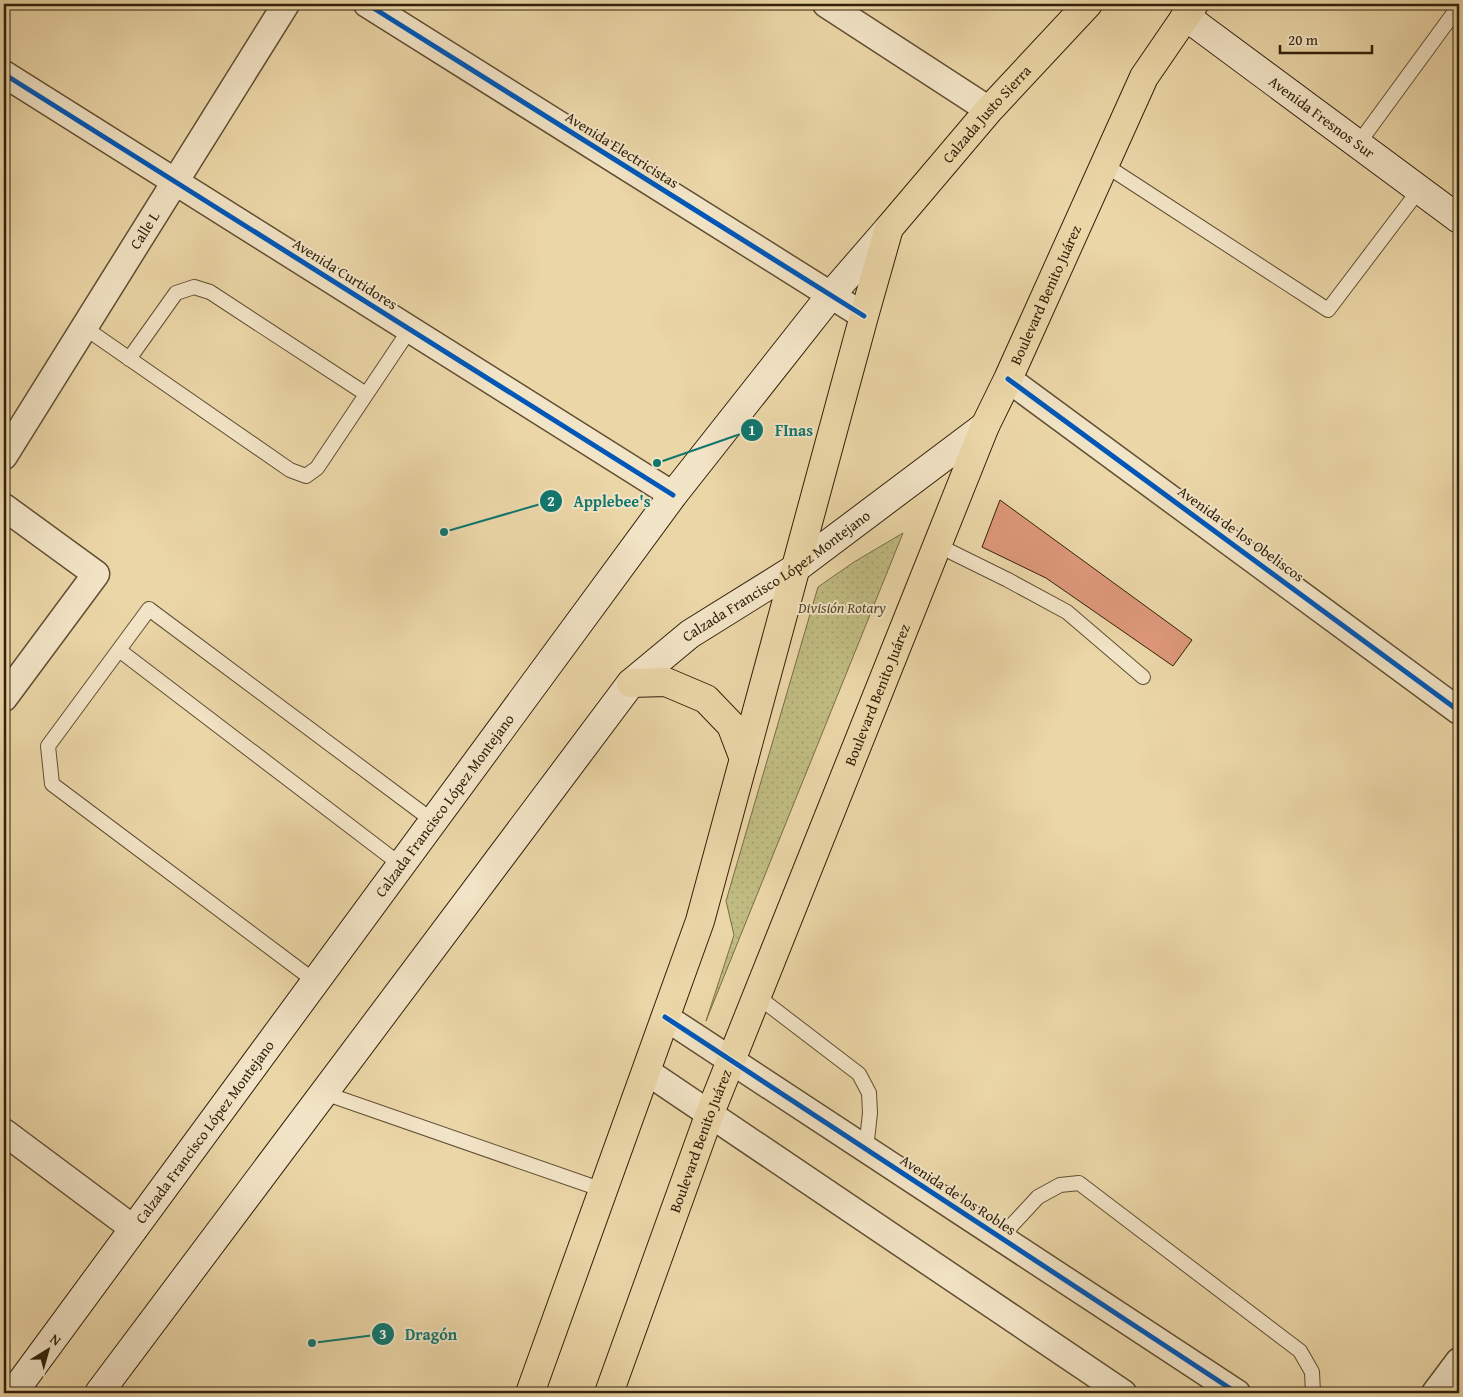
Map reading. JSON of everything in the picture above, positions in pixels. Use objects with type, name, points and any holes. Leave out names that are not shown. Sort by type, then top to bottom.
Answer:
[{"type":"main road","name":"Calzada Justo Sierra","points":[[889,228],[1079,7]]},
{"type":"main road","name":"Avenida Fresnos Sur","points":[[1189,10],[1358,144],[1459,219]]},
{"type":"main road","name":"Boulevard Benito Juárez","points":[[609,1393],[710,1113],[985,426],[1144,77],[1189,10]]},
{"type":"main road","name":"Calzada Francisco López Montejano","points":[[14,1393],[673,495],[830,296],[889,228]]},
{"type":"main road","points":[[530,1393],[700,921],[889,228]]},
{"type":"main road","name":"Calzada Francisco López Montejano","points":[[99,1393],[631,683],[690,634],[796,568],[985,426]]},
{"type":"main road","points":[[631,683],[666,682],[706,699],[731,725],[744,759]]},
{"type":"street","name":"Calle L","points":[[4,456],[286,4]]},
{"type":"street","name":"Avenida Electricistas","points":[[367,4],[864,316]]},
{"type":"street","points":[[826,4],[989,110]]},
{"type":"street","name":"Avenida Curtidores","points":[[4,74],[673,495]]},
{"type":"street","name":"Avenida de los Obeliscos","points":[[1008,379],[1459,710]]},
{"type":"street","points":[[4,507],[96,574],[4,698]]},
{"type":"street","name":"Avenida de los Robles","points":[[665,1017],[1237,1393]]},
{"type":"street","points":[[646,1071],[1123,1393]]},
{"type":"street","points":[[4,1132],[134,1229]]},
{"type":"street","points":[[1435,1393],[1459,1361]]},
{"type":"lane","points":[[1358,144],[1459,6]]},
{"type":"lane","points":[[1105,165],[1328,310],[1419,190]]},
{"type":"lane","points":[[129,359],[176,293],[194,288],[210,292],[366,394]]},
{"type":"lane","points":[[85,328],[290,470],[306,476],[316,468],[410,329]]},
{"type":"lane","points":[[937,545],[1067,612],[1143,677]]},
{"type":"lane","points":[[316,982],[52,784],[48,746],[149,609],[434,821]]},
{"type":"lane","points":[[119,650],[401,865]]},
{"type":"lane","points":[[756,996],[859,1074],[868,1093],[870,1113],[866,1149]]},
{"type":"lane","points":[[324,1093],[603,1190]]},
{"type":"lane","points":[[1000,1238],[1038,1197],[1060,1185],[1078,1183],[1300,1352],[1312,1372],[1313,1393]]},
{"type":"green space","name":"División Rotary","points":[[903,533],[706,1021],[734,935],[726,901],[818,587],[854,562]]},
{"type":"building","points":[[1000,500],[1192,640],[1173,666],[1046,578],[982,547]]},
{"type":"cycle path","points":[[367,4],[864,316]]},
{"type":"cycle path","points":[[4,74],[673,495]]},
{"type":"cycle path","points":[[1008,379],[1459,711]]},
{"type":"cycle path","points":[[665,1017],[1237,1393]]},
{"type":"place","name":"FInas","points":[[657,463]]},
{"type":"place","name":"Applebee's","points":[[444,532]]},
{"type":"place","name":"Dragón","points":[[312,1343]]}]
